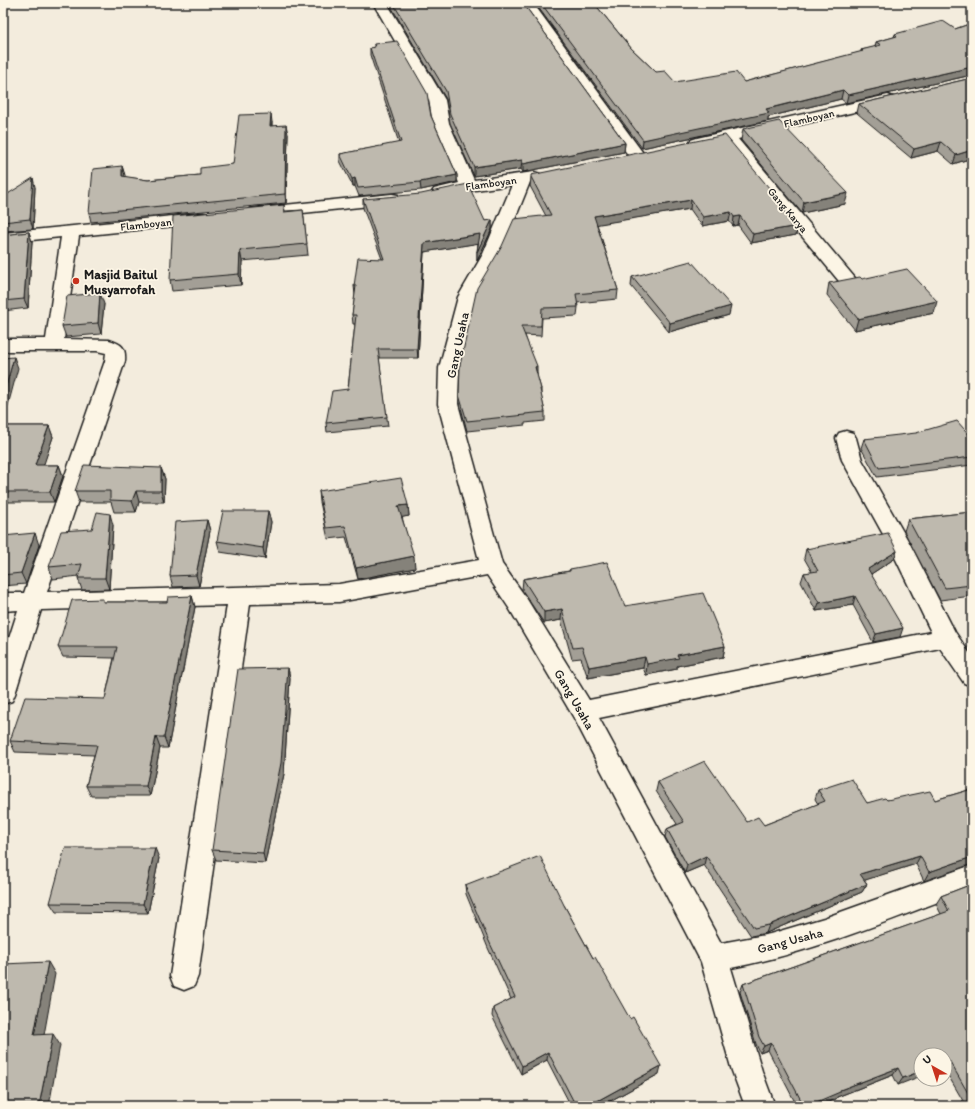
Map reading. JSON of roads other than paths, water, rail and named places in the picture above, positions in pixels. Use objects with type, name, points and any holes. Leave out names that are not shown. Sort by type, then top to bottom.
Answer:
[{"type":"street","points":[[380,3],[437,100],[441,123],[468,186]]},
{"type":"street","points":[[526,3],[637,156]]},
{"type":"street","name":"Flamboyan","points":[[683,146],[899,97]]},
{"type":"street","name":"Gang Karya","points":[[728,137],[849,282]]},
{"type":"street","name":"Flamboyan","points":[[428,195],[468,186],[523,179],[546,174]]},
{"type":"street","name":"Gang Usaha","points":[[523,179],[492,254],[467,297],[449,368],[448,404],[492,566],[517,602],[583,711],[714,958],[770,947],[824,931],[972,877]]},
{"type":"street","points":[[238,215],[405,198]]},
{"type":"street","name":"Flamboyan","points":[[3,238],[214,217]]},
{"type":"street","points":[[54,345],[72,231]]},
{"type":"street","points":[[3,345],[109,346],[116,351],[115,361],[32,602],[3,694]]},
{"type":"street","points":[[846,438],[852,460],[899,544],[946,638],[972,676]]},
{"type":"street","points":[[3,602],[339,593],[492,566]]},
{"type":"street","points":[[184,976],[240,596]]},
{"type":"street","points":[[583,711],[946,638]]},
{"type":"street","points":[[714,958],[747,1071],[760,1106]]},
{"type":"place","name":"Masjid Baitul Musyarrofah","points":[[76,281]]}]
